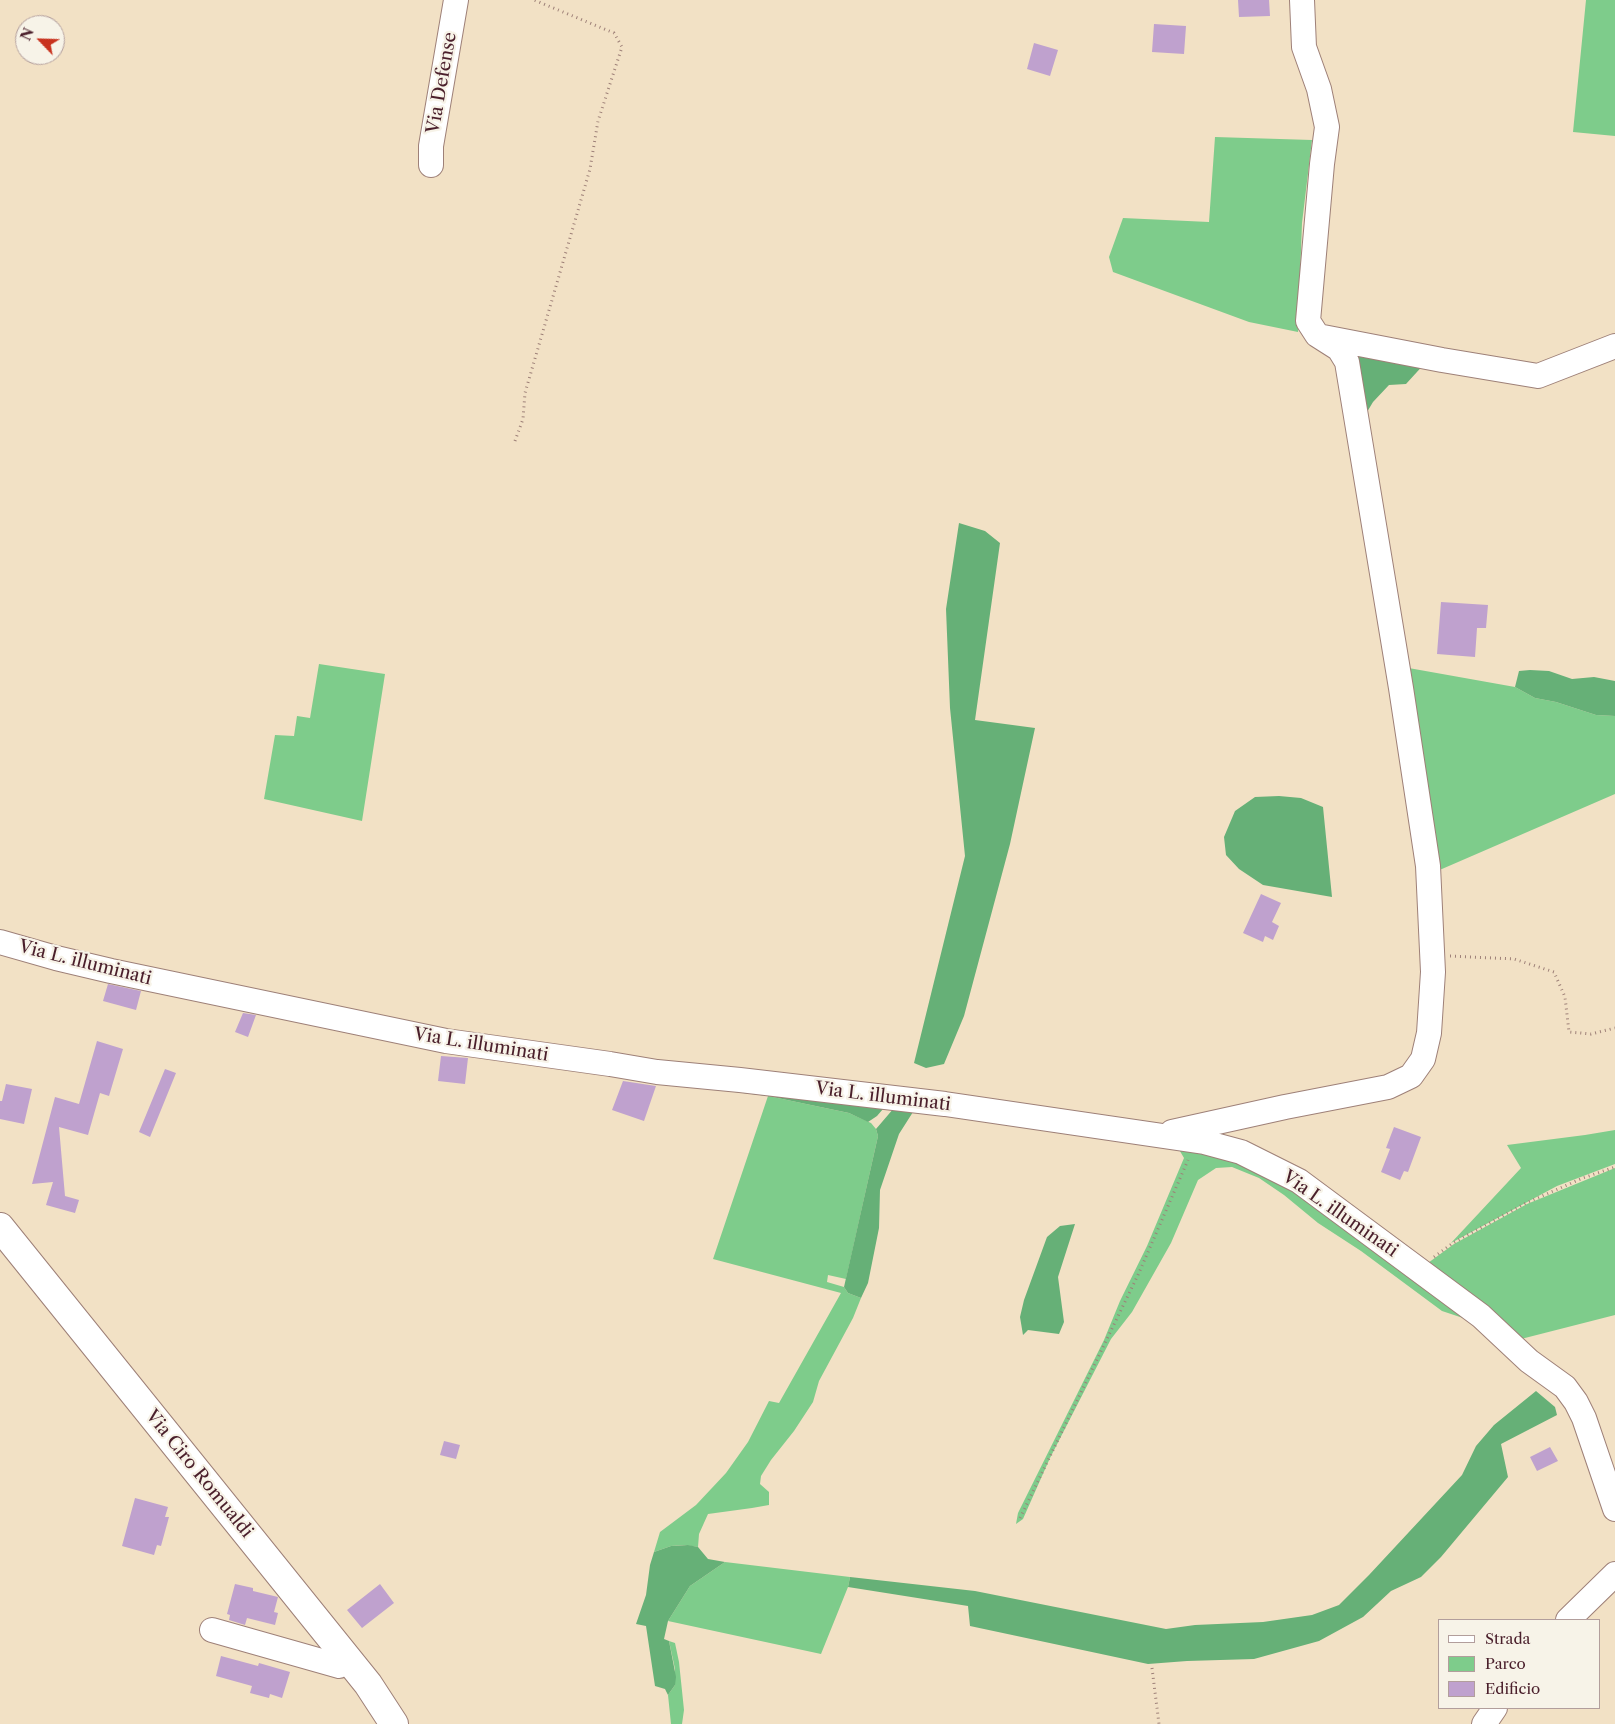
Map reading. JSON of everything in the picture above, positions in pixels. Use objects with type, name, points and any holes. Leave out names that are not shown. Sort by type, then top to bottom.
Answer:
[{"type":"main road","name":"Via Ciro Romualdi","points":[[0,1227],[281,1574],[347,1660],[368,1684],[394,1724]]},
{"type":"street","name":"Via Defense","points":[[431,165],[431,146],[456,0]]},
{"type":"street","points":[[1162,1135],[1285,1107],[1388,1087],[1411,1076],[1423,1059],[1429,1033],[1432,955],[1428,866],[1401,688],[1347,362],[1339,349],[1318,336],[1308,322],[1327,127],[1319,89],[1304,47],[1302,0]]},
{"type":"street","points":[[1318,336],[1538,376],[1615,346]]},
{"type":"street","name":"Via L. illuminati","points":[[0,942],[111,971],[446,1041],[657,1072],[891,1097],[1188,1139],[1241,1152],[1299,1181],[1481,1316],[1529,1361],[1565,1387],[1576,1402],[1584,1418],[1615,1509]]},
{"type":"street","points":[[1569,1619],[1615,1574]]},
{"type":"street","points":[[212,1630],[339,1666],[347,1660]]},
{"type":"street","points":[[1484,1724],[1494,1709]]},
{"type":"path","points":[[515,441],[523,419],[525,393],[590,169],[598,121],[622,47],[614,33],[534,0]]},
{"type":"path","points":[[1432,955],[1514,959],[1554,972],[1565,997],[1569,1032],[1591,1034],[1615,1028]]},
{"type":"path","points":[[1020,1518],[1138,1275],[1166,1212],[1188,1158],[1188,1139]]},
{"type":"path","points":[[1417,1269],[1453,1243],[1526,1203],[1583,1178],[1615,1167]]},
{"type":"path","points":[[1152,1668],[1159,1724]]},
{"type":"green space","points":[[1586,0],[1615,0],[1615,136],[1573,132]]},
{"type":"green space","points":[[1215,137],[1312,140],[1302,223],[1298,332],[1249,322],[1113,272],[1109,257],[1123,218],[1209,222]]},
{"type":"green space","points":[[1361,348],[1427,361],[1406,384],[1389,385],[1373,402],[1364,417],[1351,361]]},
{"type":"green space","points":[[959,523],[985,531],[1000,543],[975,720],[1035,728],[1010,844],[964,1016],[944,1064],[926,1068],[914,1063],[965,856],[950,708],[946,609]]},
{"type":"green space","points":[[319,664],[385,674],[362,821],[264,799],[275,735],[294,736],[297,716],[310,718]]},
{"type":"green space","points":[[1403,667],[1515,687],[1535,698],[1556,702],[1596,715],[1615,716],[1615,794],[1435,872]]},
{"type":"green space","points":[[1519,671],[1549,671],[1572,679],[1594,677],[1615,681],[1615,716],[1596,715],[1556,702],[1535,698],[1515,687]]},
{"type":"green space","points":[[1279,796],[1301,798],[1323,807],[1332,897],[1263,885],[1239,869],[1226,855],[1224,837],[1235,811],[1255,797]]},
{"type":"green space","points":[[677,1085],[881,1101],[883,1109],[868,1122],[849,1113],[768,1096]]},
{"type":"green space","points":[[768,1096],[849,1113],[871,1123],[876,1129],[878,1136],[846,1279],[828,1275],[827,1282],[844,1287],[848,1293],[861,1298],[853,1318],[819,1381],[813,1402],[761,1476],[760,1484],[769,1492],[769,1505],[708,1514],[699,1534],[698,1547],[685,1545],[671,1546],[654,1552],[660,1532],[696,1505],[726,1473],[748,1442],[769,1401],[779,1403],[841,1293],[713,1259]]},
{"type":"green space","points":[[894,1108],[911,1108],[913,1112],[899,1134],[880,1190],[879,1228],[868,1283],[861,1298],[848,1293],[844,1287],[878,1136],[876,1129]]},
{"type":"green space","points":[[1615,1130],[1615,1164],[1557,1186],[1451,1243],[1521,1168],[1507,1145]]},
{"type":"green space","points":[[1174,1141],[1245,1156],[1484,1325],[1442,1311],[1361,1251],[1318,1223],[1284,1195],[1259,1178],[1232,1167],[1216,1168],[1198,1180],[1171,1243],[1132,1312],[1111,1339],[1050,1458],[1023,1519],[1016,1524],[1018,1513],[1104,1340],[1120,1301],[1147,1246],[1184,1158]]},
{"type":"green space","points":[[1615,1168],[1615,1315],[1521,1339],[1428,1263],[1454,1244],[1527,1204]]},
{"type":"green space","points":[[1075,1224],[1058,1277],[1064,1322],[1059,1334],[1028,1330],[1023,1335],[1020,1317],[1024,1300],[1047,1237],[1060,1226]]},
{"type":"green space","points":[[1536,1391],[1555,1407],[1557,1415],[1501,1444],[1508,1477],[1441,1557],[1421,1577],[1391,1591],[1363,1617],[1319,1641],[1254,1659],[1148,1664],[970,1626],[968,1606],[848,1587],[850,1577],[975,1591],[1166,1629],[1195,1625],[1263,1622],[1312,1615],[1339,1605],[1369,1575],[1462,1475],[1476,1446],[1494,1425]]},
{"type":"green space","points":[[688,1545],[698,1547],[708,1559],[725,1562],[690,1586],[668,1621],[664,1639],[669,1641],[676,1677],[675,1685],[668,1695],[665,1689],[655,1686],[646,1626],[636,1624],[646,1595],[650,1565],[654,1552],[671,1546]]},
{"type":"green space","points":[[725,1562],[850,1577],[848,1587],[821,1654],[668,1621],[690,1586]]},
{"type":"green space","points":[[669,1641],[675,1643],[679,1662],[684,1710],[682,1724],[671,1724],[668,1695],[675,1685],[675,1669]]},
{"type":"building","points":[[1238,0],[1269,0],[1270,16],[1239,17]]},
{"type":"building","points":[[1154,24],[1186,26],[1184,54],[1152,52]]},
{"type":"building","points":[[1034,43],[1058,50],[1050,76],[1027,69]]},
{"type":"building","points":[[1441,602],[1488,605],[1486,628],[1477,628],[1475,657],[1437,654]]},
{"type":"building","points":[[1261,894],[1281,903],[1272,922],[1279,926],[1273,940],[1265,936],[1263,942],[1243,933]]},
{"type":"building","points":[[108,984],[141,991],[136,1010],[103,1001]]},
{"type":"building","points":[[243,1013],[256,1015],[248,1037],[235,1032]]},
{"type":"building","points":[[97,1041],[123,1049],[109,1096],[100,1093],[88,1135],[59,1127],[65,1196],[79,1200],[75,1213],[46,1205],[53,1182],[32,1184],[55,1097],[79,1104]]},
{"type":"building","points":[[441,1056],[468,1058],[465,1084],[438,1081]]},
{"type":"building","points":[[165,1069],[176,1073],[150,1137],[139,1132]]},
{"type":"building","points":[[623,1081],[656,1086],[644,1121],[612,1110]]},
{"type":"building","points":[[6,1084],[32,1089],[24,1124],[0,1119],[0,1101],[2,1101]]},
{"type":"building","points":[[1394,1127],[1421,1137],[1408,1172],[1404,1171],[1400,1180],[1381,1172],[1390,1149],[1386,1148]]},
{"type":"building","points":[[444,1441],[460,1445],[456,1459],[440,1455]]},
{"type":"building","points":[[1550,1447],[1558,1461],[1537,1471],[1530,1457]]},
{"type":"building","points":[[135,1498],[168,1507],[165,1517],[169,1517],[161,1546],[157,1545],[154,1555],[122,1546]]},
{"type":"building","points":[[235,1584],[278,1597],[274,1612],[278,1613],[275,1625],[247,1618],[245,1625],[229,1620],[230,1615],[227,1614]]},
{"type":"building","points":[[380,1584],[394,1603],[362,1628],[347,1610]]},
{"type":"building","points":[[221,1656],[258,1666],[259,1663],[290,1672],[282,1698],[270,1694],[269,1698],[250,1693],[252,1686],[216,1676]]}]
